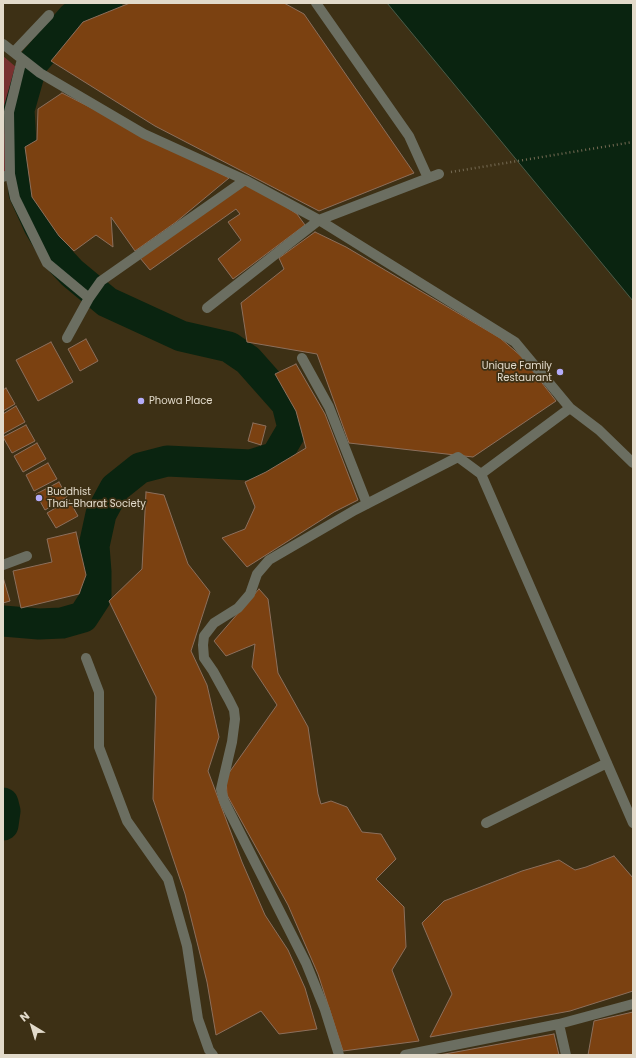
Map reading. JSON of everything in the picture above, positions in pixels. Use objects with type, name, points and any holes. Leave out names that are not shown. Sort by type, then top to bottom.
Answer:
[{"type":"street","points":[[316,3],[409,136],[428,178]]},
{"type":"street","points":[[14,52],[49,16]]},
{"type":"street","points":[[3,44],[40,73],[144,134],[245,180],[319,220],[515,342],[570,408],[599,430],[633,463]]},
{"type":"street","points":[[22,59],[9,112],[6,175],[15,198],[47,263],[89,298]]},
{"type":"street","points":[[207,308],[319,220],[439,174]]},
{"type":"street","points":[[67,338],[89,298],[101,281],[245,180]]},
{"type":"street","points":[[302,358],[329,407],[367,504]]},
{"type":"street","points":[[481,474],[570,408]]},
{"type":"street","points":[[339,1055],[325,1010],[306,963],[224,801],[221,789],[232,742],[235,719],[234,710],[229,700],[204,658],[204,636],[214,623],[238,608],[250,594],[257,574],[269,560],[367,504],[458,457],[481,474],[633,823]]},
{"type":"street","points":[[3,565],[27,556]]},
{"type":"street","points":[[86,658],[99,692],[99,747],[127,821],[168,879],[187,946],[198,1019],[209,1050],[213,1055]]},
{"type":"street","points":[[486,823],[607,763]]},
{"type":"street","points":[[405,1055],[559,1024],[633,1004]]},
{"type":"street","points":[[559,1024],[566,1055]]},
{"type":"path","points":[[439,174],[633,142]]},
{"type":"shaded area","points":[[387,3],[633,3],[633,301]]},
{"type":"shaded area","points":[[3,56],[16,67],[7,171],[3,173]]},
{"type":"building","points":[[130,3],[284,3],[304,14],[414,173],[319,211],[155,126],[51,61],[83,22]]},
{"type":"building","points":[[62,93],[229,178],[176,222],[135,251],[111,217],[113,247],[96,235],[74,251],[59,236],[32,197],[25,147],[37,140],[38,109]]},
{"type":"building","points":[[245,180],[297,214],[305,225],[233,279],[218,259],[241,240],[228,222],[240,214],[236,209],[150,270],[140,258]]},
{"type":"building","points":[[315,232],[346,247],[500,338],[522,357],[556,401],[473,457],[349,443],[317,354],[247,342],[241,303],[284,269],[279,258]]},
{"type":"building","points":[[86,339],[98,361],[80,371],[68,349]]},
{"type":"building","points":[[51,342],[73,382],[38,401],[16,360]]},
{"type":"building","points":[[296,364],[325,414],[358,500],[334,512],[247,567],[222,538],[245,529],[255,507],[245,482],[266,472],[306,448],[296,411],[275,374]]},
{"type":"building","points":[[6,388],[15,404],[3,411],[3,390]]},
{"type":"building","points":[[16,406],[25,422],[3,434],[3,414]]},
{"type":"building","points":[[253,423],[266,426],[261,445],[248,441]]},
{"type":"building","points":[[26,425],[35,441],[12,453],[3,437]]},
{"type":"building","points":[[37,443],[46,459],[23,472],[14,456]]},
{"type":"building","points":[[48,463],[57,479],[34,491],[26,475]]},
{"type":"building","points":[[59,482],[67,497],[45,510],[36,494]]},
{"type":"building","points":[[146,492],[164,495],[188,564],[210,592],[191,651],[207,685],[219,737],[208,771],[242,862],[265,915],[288,950],[305,988],[317,1029],[279,1034],[261,1011],[216,1035],[207,982],[185,894],[153,799],[156,697],[109,601],[142,569]]},
{"type":"building","points":[[69,500],[78,516],[56,528],[47,513]]},
{"type":"building","points":[[76,532],[86,575],[79,594],[21,608],[13,571],[52,562],[47,539]]},
{"type":"building","points":[[3,577],[10,601],[3,603]]},
{"type":"building","points":[[259,589],[268,599],[278,673],[308,727],[318,794],[321,804],[331,801],[347,807],[362,832],[381,834],[396,859],[376,879],[404,907],[406,947],[392,970],[419,1041],[343,1051],[318,974],[288,905],[227,795],[226,777],[277,705],[252,667],[255,644],[226,656],[214,641]]},
{"type":"building","points":[[614,856],[633,878],[633,991],[570,1011],[430,1037],[452,994],[422,923],[444,901],[522,871],[559,860],[575,870]]},
{"type":"building","points":[[633,1012],[633,1055],[588,1055],[594,1021]]},
{"type":"building","points":[[554,1034],[559,1055],[439,1055],[456,1052]]},
{"type":"waterway","points":[[3,621],[39,624],[62,623],[83,617],[96,597],[94,546],[101,514],[115,488],[140,468],[167,461],[251,465],[276,457],[293,428],[287,404],[248,360],[229,347],[181,336],[107,302],[72,273],[58,258],[39,226],[24,193],[19,110],[32,64],[73,17],[107,3]]},
{"type":"waterway","points":[[3,803],[5,811],[3,825]]},
{"type":"place","name":"Unique Family Restaurant","points":[[560,372]]},
{"type":"place","name":"Phowa Place","points":[[141,401]]},
{"type":"place","name":"Buddhist Thai-Bharat Society","points":[[39,498]]}]
